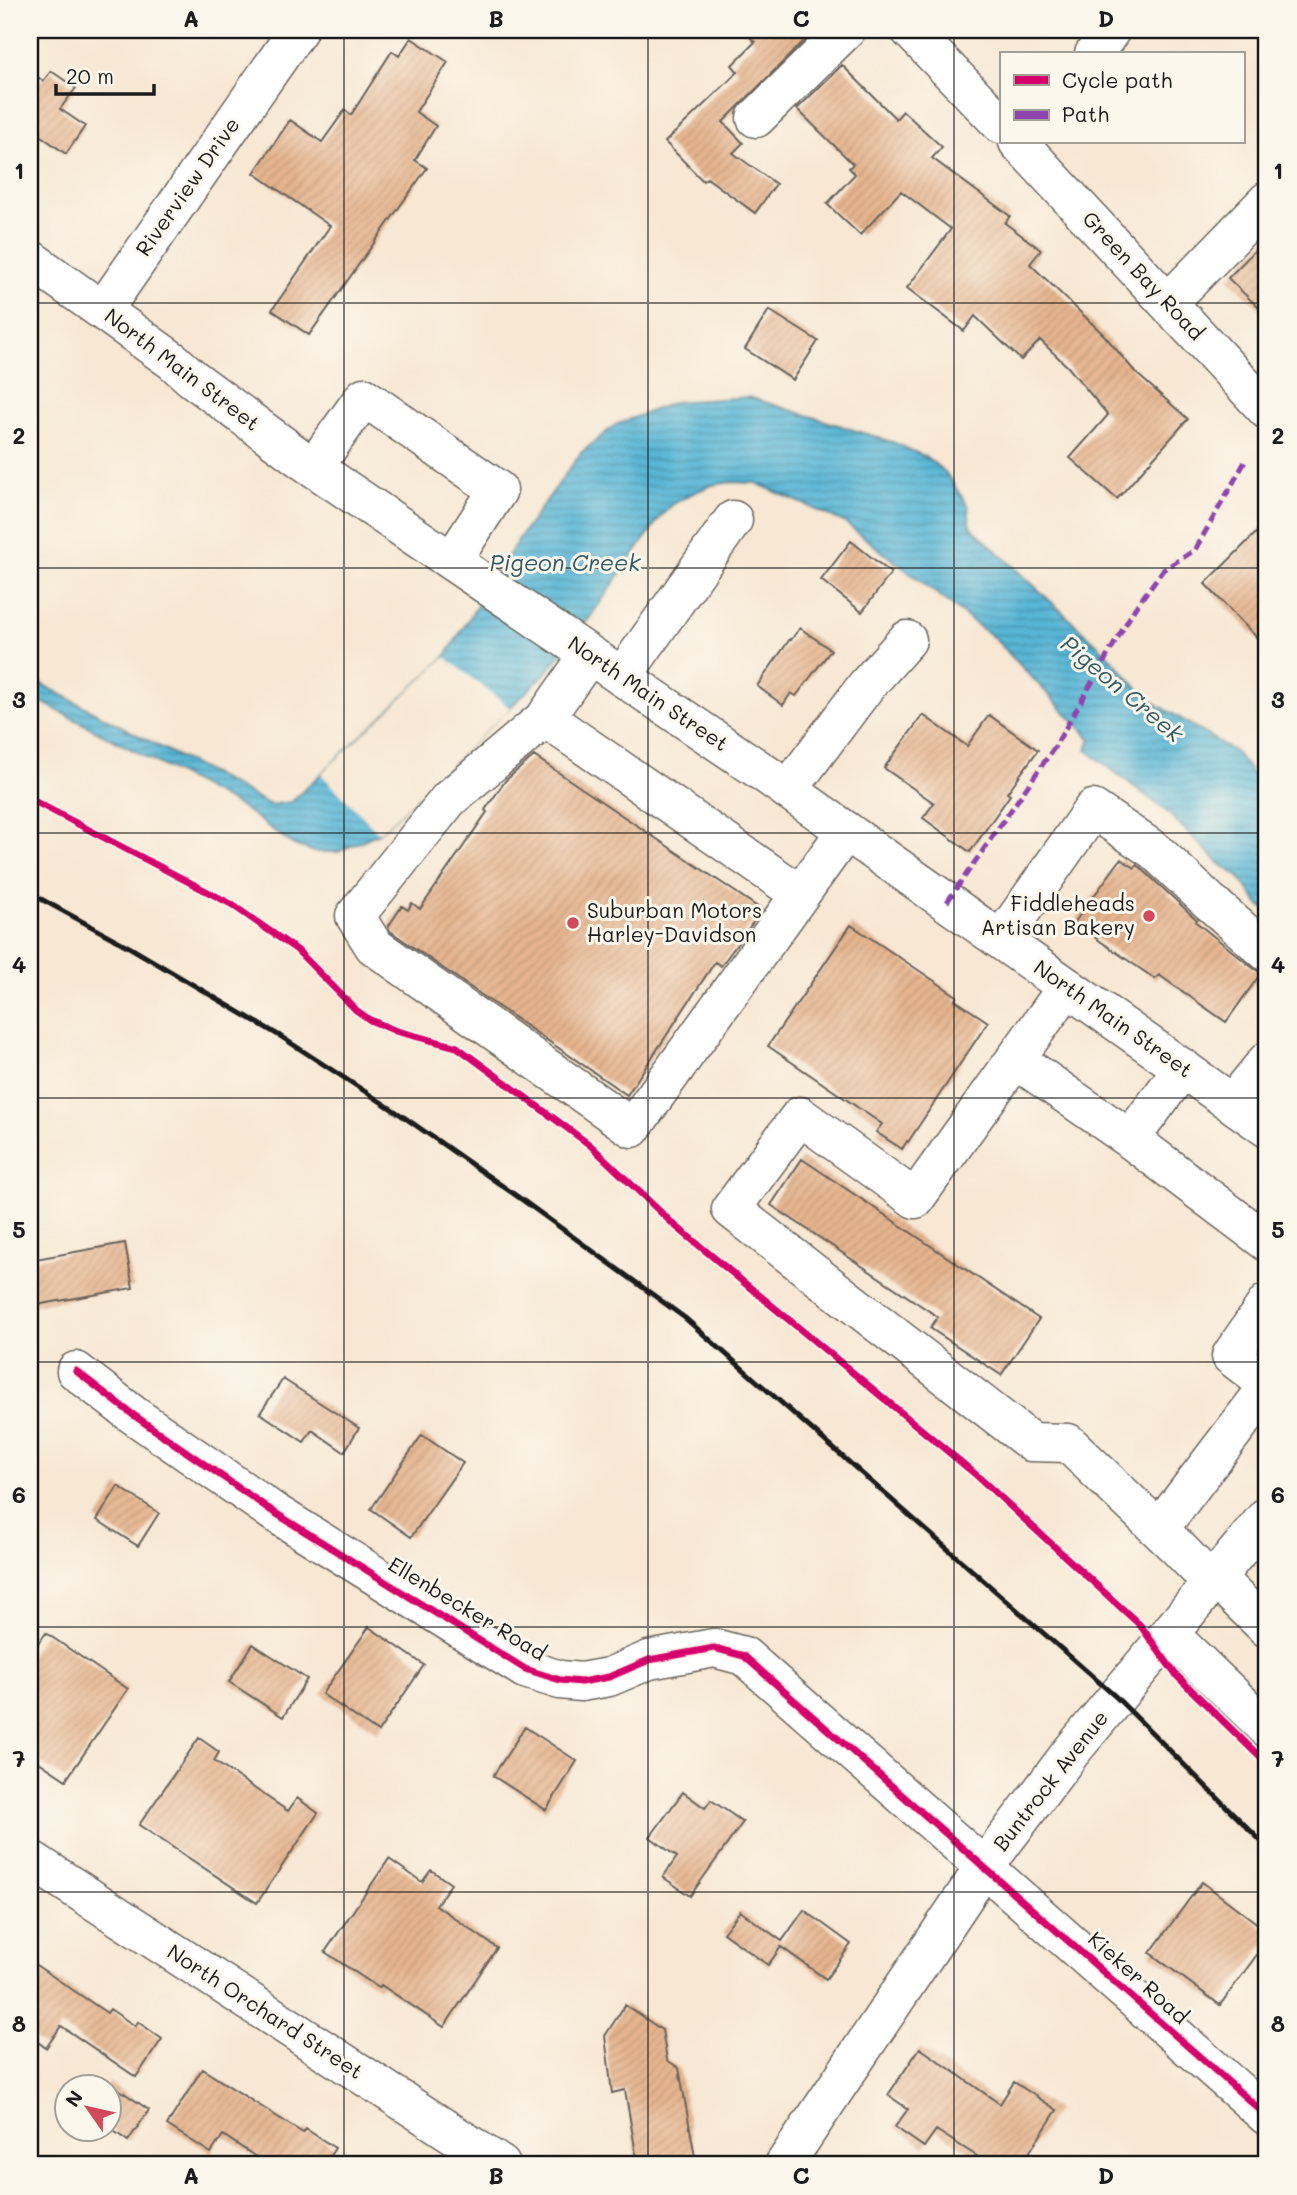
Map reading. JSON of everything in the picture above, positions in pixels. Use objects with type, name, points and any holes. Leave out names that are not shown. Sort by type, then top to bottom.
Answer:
[{"type":"street","name":"Riverview Drive","points":[[103,310],[298,30]]},
{"type":"street","points":[[756,118],[846,30]]},
{"type":"street","points":[[910,30],[1000,123]]},
{"type":"street","points":[[1095,52],[1111,30]]},
{"type":"street","name":"Green Bay Road","points":[[1027,145],[1267,410]]},
{"type":"street","points":[[1168,303],[1267,201]]},
{"type":"street","name":"North Main Street","points":[[30,259],[314,467],[788,790],[1267,1128]]},
{"type":"street","points":[[314,467],[363,397],[498,490],[452,561]]},
{"type":"street","points":[[622,677],[733,520]]},
{"type":"street","points":[[788,790],[866,686],[907,639]]},
{"type":"street","points":[[589,655],[545,718],[449,800],[355,916],[374,946],[632,1128],[846,831]]},
{"type":"street","points":[[545,718],[800,894]]},
{"type":"street","points":[[1001,940],[1093,809],[1155,851],[1267,951]]},
{"type":"street","points":[[1067,986],[915,1199],[800,1116],[731,1209],[1031,1442],[1068,1443],[1267,1628]]},
{"type":"street","points":[[1014,1059],[1130,1139],[1267,1242]]},
{"type":"street","points":[[1233,1103],[1267,1061]]},
{"type":"street","points":[[1130,1139],[1183,1068]]},
{"type":"street","points":[[1159,1529],[1267,1386],[1231,1356],[1267,1303]]},
{"type":"street","name":"Ellenbecker Road","points":[[76,1371],[272,1511],[525,1669],[560,1680],[581,1682],[609,1677],[649,1660],[715,1648],[744,1656],[985,1866]]},
{"type":"street","name":"Buntrock Avenue","points":[[784,2165],[985,1866],[1071,1752],[1267,1516]]},
{"type":"street","points":[[1169,1634],[1267,1728]]},
{"type":"street","name":"North Orchard Street","points":[[30,1858],[501,2165]]},
{"type":"street","name":"Kieker Road","points":[[985,1866],[1267,2116]]},
{"type":"water","name":"Pigeon Creek","points":[[749,397],[895,443],[926,457],[945,472],[968,506],[970,526],[1105,652],[1147,698],[1235,752],[1267,792],[1267,910],[1260,906],[1239,877],[1219,863],[1166,811],[1086,750],[1091,739],[994,638],[844,522],[756,483],[731,482],[712,485],[672,505],[661,516],[588,620],[547,672],[379,833],[338,852],[315,852],[294,845],[241,807],[30,696],[30,678],[270,805],[291,802],[445,657],[520,537],[581,453],[615,425],[674,402]]},
{"type":"pier","points":[[445,657],[510,708],[379,833],[321,774]]},
{"type":"building","points":[[743,30],[807,30],[811,34],[723,122],[743,143],[733,153],[776,184],[755,213],[707,178],[703,181],[665,142],[738,72],[732,65],[755,42]]},
{"type":"building","points":[[411,38],[448,62],[416,112],[436,126],[415,160],[427,168],[309,335],[272,310],[330,226],[254,173],[290,120],[322,142],[345,110],[351,115],[392,51],[399,56]]},
{"type":"building","points":[[842,65],[896,119],[903,111],[942,147],[932,158],[1010,216],[1005,223],[1041,250],[1030,264],[1104,335],[1136,373],[1188,419],[1117,499],[1070,458],[1108,415],[1068,367],[1040,340],[1021,360],[975,316],[964,331],[907,288],[951,229],[901,191],[860,235],[827,204],[855,174],[849,168],[853,164],[797,109]]},
{"type":"building","points":[[30,71],[43,81],[51,71],[76,88],[60,109],[85,126],[66,154],[30,128]]},
{"type":"building","points":[[1267,238],[1267,316],[1228,278]]},
{"type":"building","points":[[769,310],[818,341],[793,380],[745,349]]},
{"type":"building","points":[[1267,522],[1267,648],[1205,584]]},
{"type":"building","points":[[851,541],[891,573],[862,612],[821,580]]},
{"type":"building","points":[[800,628],[831,650],[796,696],[791,693],[783,705],[757,686]]},
{"type":"building","points":[[923,715],[967,746],[989,715],[1038,750],[970,852],[923,818],[934,803],[884,768]]},
{"type":"building","name":"Suburban Motors Harley-Davidson","points":[[534,756],[762,910],[721,966],[715,962],[627,1095],[390,931],[388,927],[402,906],[408,910],[412,903],[420,909],[506,780]]},
{"type":"building","points":[[1121,859],[1135,868],[1137,865],[1141,868],[1197,920],[1196,922],[1261,973],[1226,1022],[1159,975],[1155,979],[1074,923]]},
{"type":"building","points":[[851,925],[957,996],[955,1000],[988,1022],[902,1149],[876,1132],[882,1124],[768,1046]]},
{"type":"building","points":[[802,1159],[1039,1319],[1001,1375],[930,1328],[938,1317],[771,1205]]},
{"type":"building","points":[[125,1243],[133,1288],[30,1306],[30,1260]]},
{"type":"building","points":[[283,1379],[359,1428],[344,1452],[312,1430],[304,1442],[260,1413]]},
{"type":"building","points":[[422,1435],[463,1463],[411,1537],[371,1509]]},
{"type":"building","points":[[118,1486],[159,1513],[138,1546],[97,1520]]},
{"type":"building","points":[[369,1627],[424,1665],[378,1732],[322,1694]]},
{"type":"building","points":[[46,1633],[128,1689],[66,1780],[30,1756],[30,1654]]},
{"type":"building","points":[[253,1644],[307,1679],[283,1717],[229,1682]]},
{"type":"building","points":[[525,1727],[577,1761],[546,1810],[493,1776]]},
{"type":"building","points":[[199,1738],[219,1752],[214,1761],[288,1811],[297,1798],[318,1813],[257,1903],[139,1825]]},
{"type":"building","points":[[683,1792],[705,1808],[711,1800],[743,1822],[690,1896],[663,1877],[677,1857],[650,1837]]},
{"type":"building","points":[[389,1859],[422,1882],[431,1870],[451,1884],[436,1905],[497,1948],[444,2027],[325,1952]]},
{"type":"building","points":[[1202,1882],[1267,1931],[1267,1941],[1220,2005],[1150,1953]]},
{"type":"building","points":[[804,1910],[851,1944],[826,1979],[781,1947],[768,1965],[723,1933],[740,1911],[782,1941]]},
{"type":"building","points":[[30,1961],[107,2013],[110,2009],[135,2026],[138,2022],[162,2039],[136,2077],[61,2026],[46,2048],[30,2036]]},
{"type":"building","points":[[625,2005],[662,2030],[667,2060],[679,2068],[696,2162],[638,2165],[625,2090],[612,2093],[605,2036]]},
{"type":"building","points":[[920,2048],[1000,2104],[1014,2082],[1057,2110],[1021,2165],[991,2165],[936,2130],[924,2147],[895,2127],[908,2109],[888,2095]]},
{"type":"building","points":[[202,2069],[303,2133],[306,2129],[335,2148],[324,2165],[268,2165],[223,2135],[211,2153],[167,2125]]},
{"type":"building","points":[[122,2092],[149,2110],[128,2141],[122,2137]]},
{"type":"railway","points":[[30,893],[129,947],[280,1036],[401,1115],[685,1318],[1116,1697],[1267,1847]]},
{"type":"marked path","points":[[947,902],[1054,748],[1135,608],[1163,570],[1195,550],[1246,460]]},
{"type":"cycle path","points":[[30,799],[231,904],[297,950],[356,1010],[370,1020],[396,1031],[457,1047],[590,1145],[672,1223],[974,1473],[1140,1625],[1176,1675],[1267,1764]]},
{"type":"cycle path","points":[[76,1371],[132,1414],[272,1511],[525,1669],[560,1680],[581,1682],[609,1677],[649,1660],[714,1648],[744,1656],[1267,2116]]},
{"type":"place","name":"Fiddleheads Artisan Bakery","points":[[1149,916]]},
{"type":"place","name":"Suburban Motors Harley-Davidson","points":[[573,923]]}]
